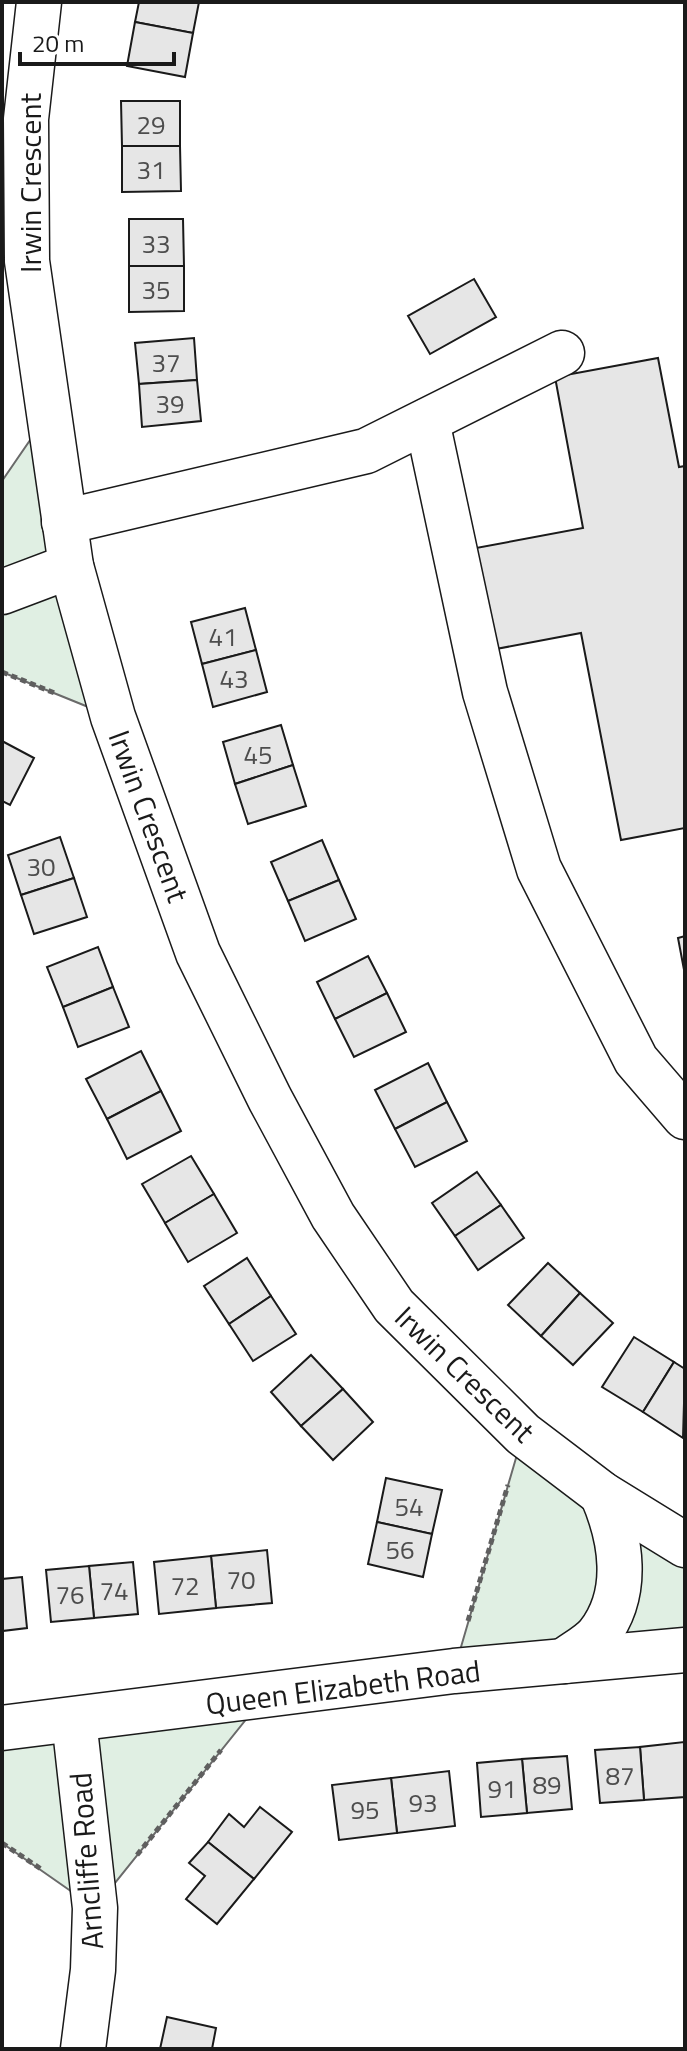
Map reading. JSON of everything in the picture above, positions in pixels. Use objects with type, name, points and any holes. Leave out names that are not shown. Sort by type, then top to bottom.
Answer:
[{"type":"street","name":"Irwin Crescent","points":[[39,2],[26,119],[27,261],[71,566],[113,717],[198,953],[270,1099],[333,1216],[394,1306],[523,1434],[602,1494],[685,1545]]},
{"type":"street","points":[[64,522],[366,451],[562,353]]},
{"type":"street","points":[[427,421],[485,692],[539,869],[636,1060],[685,1117]]},
{"type":"street","points":[[2,592],[71,566]]},
{"type":"street","name":"Irwin Crescent","points":[[564,1661],[598,1636],[617,1599],[618,1531],[602,1494]]},
{"type":"street","name":"Queen Elizabeth Road","points":[[2,1728],[454,1671],[685,1650]]},
{"type":"street","name":"Arncliffe Road","points":[[74,1720],[95,1908],[93,1970],[83,2049]]},
{"type":"path","points":[[454,1671],[523,1434]]},
{"type":"path","points":[[2,1843],[95,1908],[264,1697]]},
{"type":"green space","points":[[48,414],[113,717],[2,672],[2,481]]},
{"type":"green space","points":[[523,1434],[685,1545],[685,1650],[454,1671]]},
{"type":"green space","points":[[264,1697],[95,1908],[2,1843],[2,1728]]},
{"type":"building","points":[[139,2],[199,2],[193,33],[135,22]]},
{"type":"building","points":[[135,22],[193,33],[185,77],[127,66]]},
{"type":"building","points":[[121,101],[180,101],[180,146],[122,146]]},
{"type":"building","points":[[122,146],[180,146],[181,191],[122,192]]},
{"type":"building","points":[[129,219],[183,219],[184,266],[129,266]]},
{"type":"building","points":[[129,266],[184,266],[184,311],[129,312]]},
{"type":"building","points":[[474,279],[496,317],[430,354],[408,316]]},
{"type":"building","points":[[194,338],[197,380],[139,384],[135,343]]},
{"type":"building","points":[[658,358],[679,467],[685,466],[685,828],[621,840],[581,633],[496,649],[476,548],[583,528],[555,377]]},
{"type":"building","points":[[197,380],[201,421],[142,427],[139,384]]},
{"type":"building","points":[[245,608],[256,650],[202,664],[191,622]]},
{"type":"building","points":[[256,650],[267,692],[213,707],[202,664]]},
{"type":"building","points":[[281,725],[293,765],[235,784],[223,742]]},
{"type":"building","points":[[2,741],[34,758],[10,805],[2,801]]},
{"type":"building","points":[[293,765],[306,806],[248,824],[235,784]]},
{"type":"building","points":[[60,837],[74,878],[21,895],[8,855]]},
{"type":"building","points":[[322,840],[339,880],[288,901],[271,862]]},
{"type":"building","points":[[74,878],[87,917],[34,934],[21,895]]},
{"type":"building","points":[[339,880],[356,919],[305,941],[288,901]]},
{"type":"building","points":[[685,936],[685,975],[678,938]]},
{"type":"building","points":[[98,947],[113,987],[63,1007],[47,967]]},
{"type":"building","points":[[368,956],[387,993],[335,1019],[317,982]]},
{"type":"building","points":[[113,987],[129,1027],[78,1047],[63,1007]]},
{"type":"building","points":[[387,993],[406,1032],[354,1057],[335,1019]]},
{"type":"building","points":[[141,1051],[161,1091],[107,1119],[86,1079]]},
{"type":"building","points":[[428,1063],[447,1102],[395,1129],[375,1090]]},
{"type":"building","points":[[161,1091],[181,1131],[127,1159],[107,1119]]},
{"type":"building","points":[[447,1102],[467,1141],[415,1167],[395,1129]]},
{"type":"building","points":[[191,1156],[214,1194],[165,1223],[142,1184]]},
{"type":"building","points":[[477,1172],[501,1205],[455,1236],[432,1203]]},
{"type":"building","points":[[214,1194],[237,1233],[188,1262],[165,1223]]},
{"type":"building","points":[[501,1205],[524,1238],[478,1270],[455,1236]]},
{"type":"building","points":[[247,1258],[271,1296],[229,1324],[204,1286]]},
{"type":"building","points":[[548,1263],[580,1293],[541,1336],[508,1305]]},
{"type":"building","points":[[580,1293],[613,1323],[573,1365],[541,1336]]},
{"type":"building","points":[[271,1296],[296,1334],[253,1361],[229,1324]]},
{"type":"building","points":[[634,1337],[674,1362],[643,1412],[602,1387]]},
{"type":"building","points":[[311,1355],[343,1389],[301,1426],[271,1392]]},
{"type":"building","points":[[674,1362],[685,1369],[683,1438],[643,1412]]},
{"type":"building","points":[[343,1389],[373,1422],[333,1460],[301,1426]]},
{"type":"building","points":[[386,1478],[442,1490],[432,1534],[377,1522]]},
{"type":"building","points":[[377,1522],[432,1534],[423,1577],[368,1564]]},
{"type":"building","points":[[267,1550],[272,1603],[216,1608],[211,1556]]},
{"type":"building","points":[[211,1556],[216,1608],[159,1614],[154,1562]]},
{"type":"building","points":[[133,1562],[138,1614],[94,1618],[89,1566]]},
{"type":"building","points":[[89,1566],[94,1618],[51,1622],[46,1570]]},
{"type":"building","points":[[22,1577],[27,1628],[2,1631],[2,1579]]},
{"type":"building","points":[[684,1742],[685,1797],[644,1800],[640,1747]]},
{"type":"building","points":[[640,1747],[644,1800],[600,1803],[595,1750]]},
{"type":"building","points":[[567,1756],[572,1809],[527,1813],[522,1759]]},
{"type":"building","points":[[522,1759],[527,1813],[481,1817],[477,1763]]},
{"type":"building","points":[[449,1771],[455,1826],[397,1833],[391,1778]]},
{"type":"building","points":[[391,1778],[397,1833],[339,1840],[332,1785]]},
{"type":"building","points":[[260,1807],[292,1832],[254,1879],[208,1842],[229,1814],[244,1827]]},
{"type":"building","points":[[208,1842],[254,1879],[217,1924],[186,1899],[205,1876],[189,1863]]},
{"type":"building","points":[[167,2017],[216,2028],[212,2049],[160,2049]]}]
